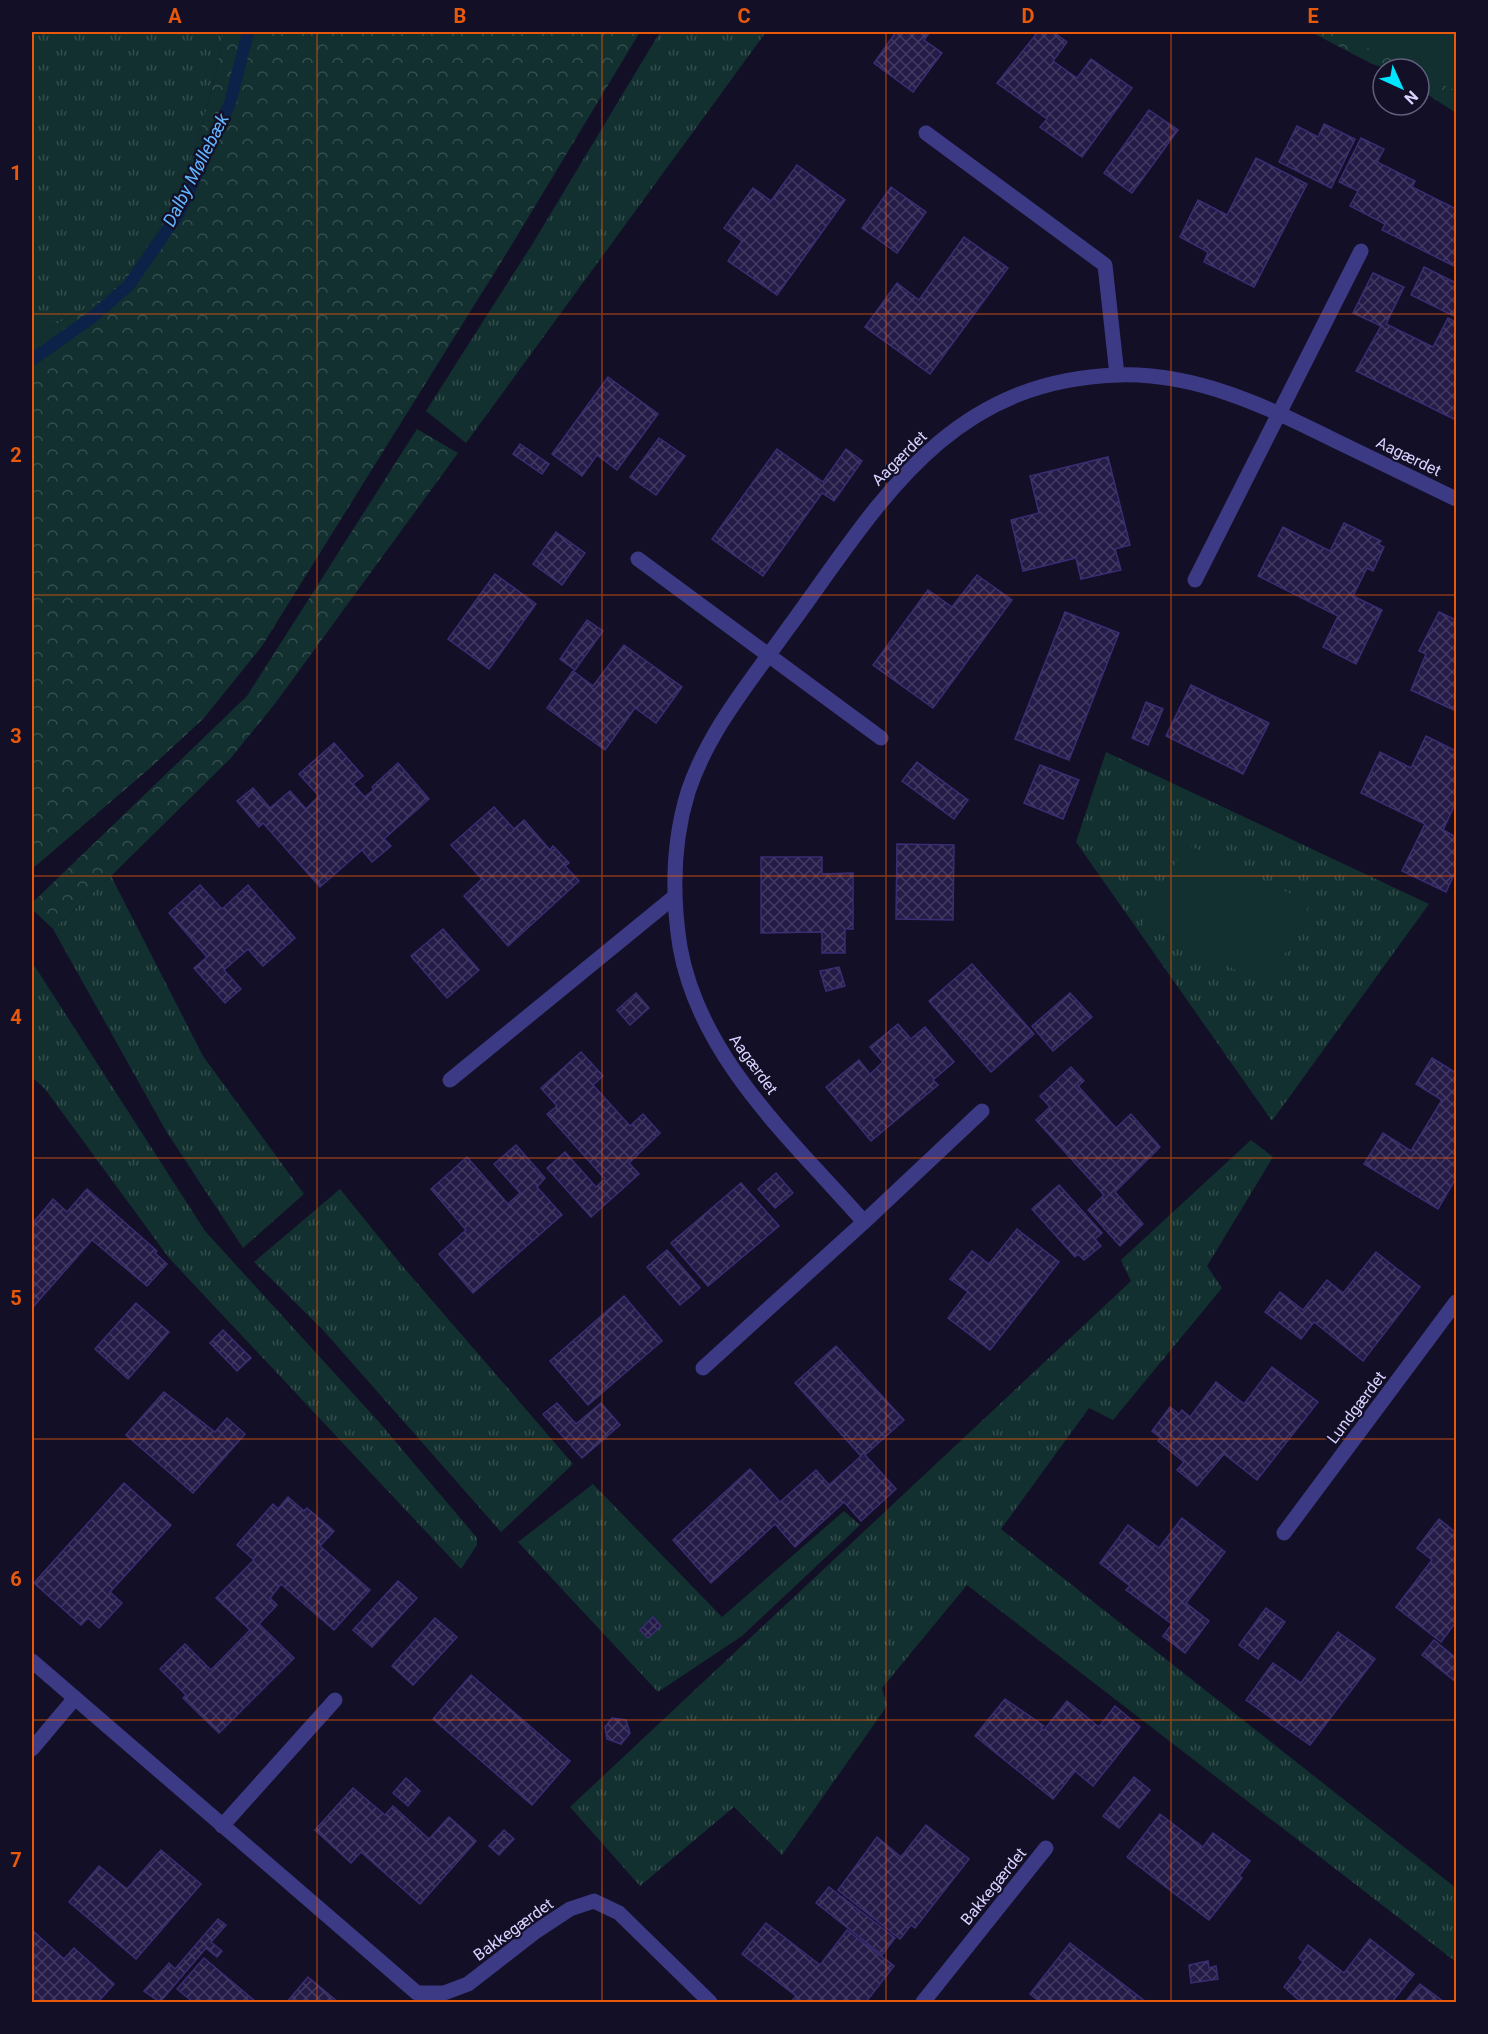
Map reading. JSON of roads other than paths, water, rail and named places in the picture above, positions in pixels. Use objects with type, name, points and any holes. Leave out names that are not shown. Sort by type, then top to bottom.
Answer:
[{"type":"street","points":[[926,133],[1105,265],[1117,375]]},
{"type":"street","points":[[1195,580],[1281,414],[1361,251]]},
{"type":"street","name":"Aagærdet","points":[[864,1222],[749,1092],[719,1048],[695,1001],[681,950],[674,897],[677,844],[688,793],[708,744],[769,655],[889,490],[926,452],[968,420],[1014,396],[1065,381],[1117,375],[1166,377],[1213,387],[1281,414],[1456,500]]},
{"type":"street","points":[[638,559],[881,738]]},
{"type":"street","points":[[450,1080],[674,897]]},
{"type":"street","points":[[703,1368],[982,1111]]},
{"type":"street","name":"Lundgærdet","points":[[1284,1533],[1456,1302]]},
{"type":"street","name":"Bakkegærdet","points":[[32,1660],[417,1993],[439,1998],[468,1984],[534,1932],[570,1909],[594,1901],[620,1913],[710,2002]]},
{"type":"street","points":[[32,1749],[75,1698]]},
{"type":"street","points":[[222,1826],[335,1700]]},
{"type":"street","name":"Bakkegærdet","points":[[923,2002],[1046,1848]]},
{"type":"waterway","name":"Dalby Møllebæk","points":[[32,360],[95,315],[129,285],[179,213],[230,103],[248,32]]}]
